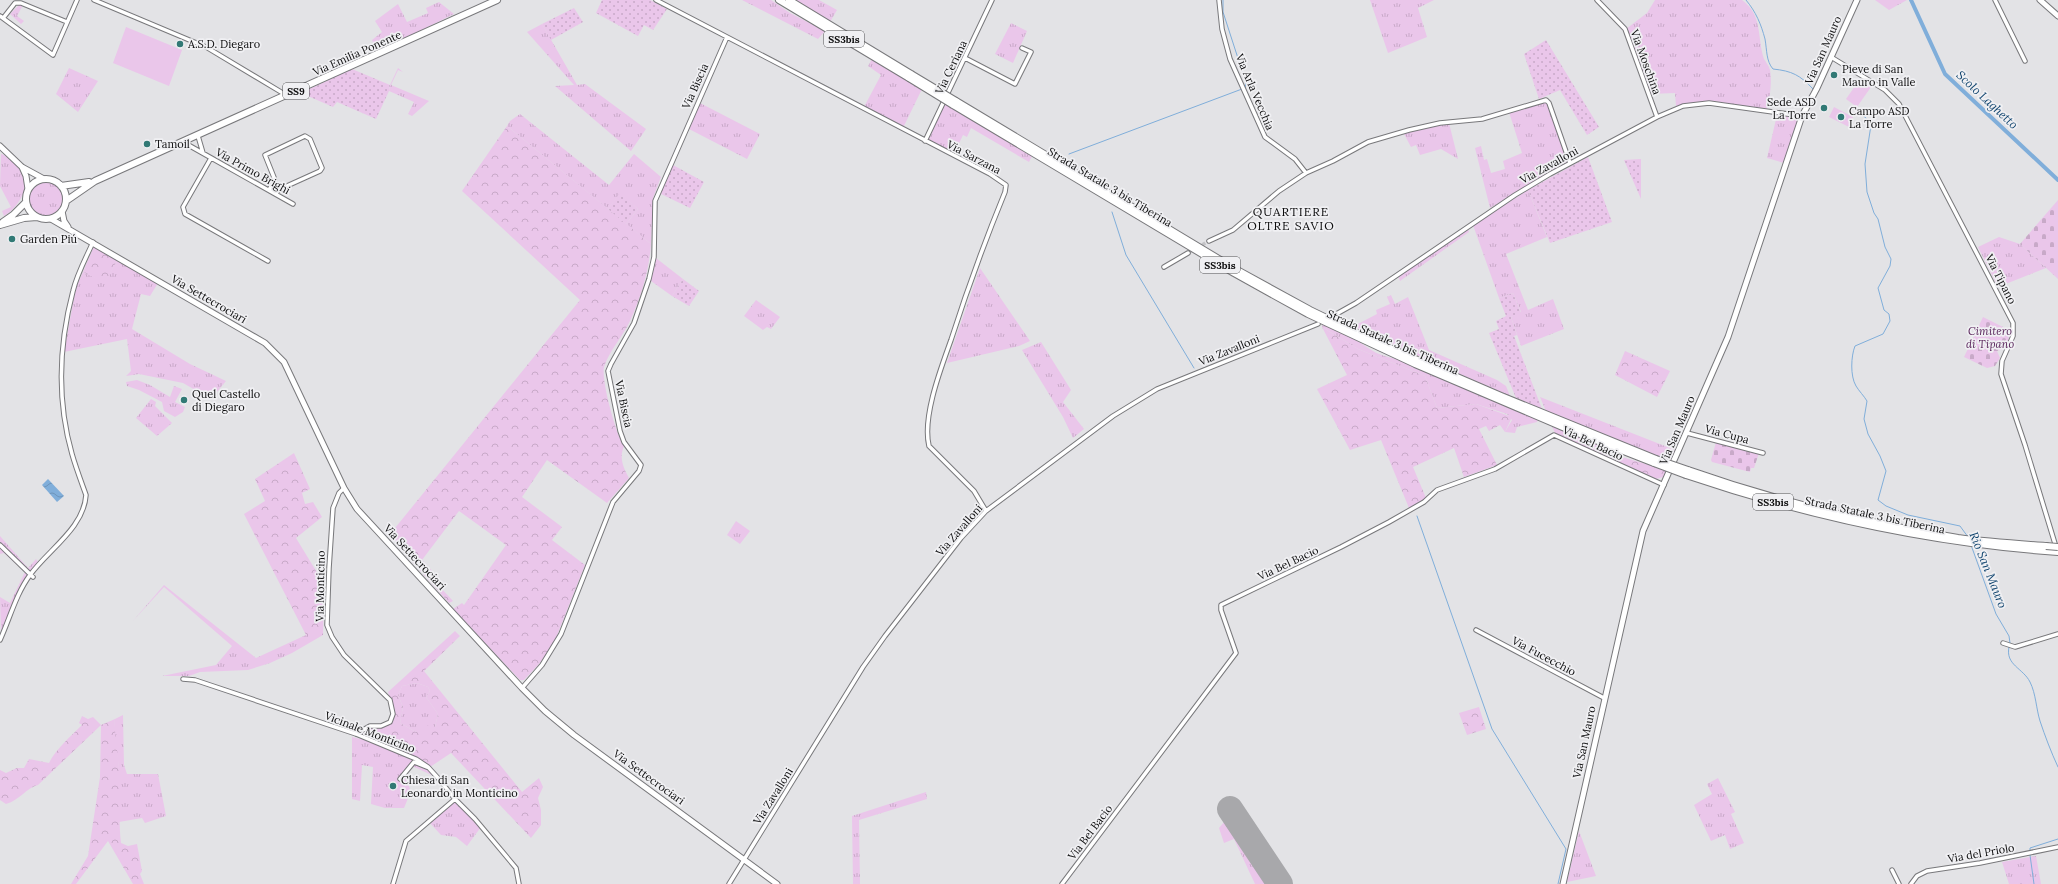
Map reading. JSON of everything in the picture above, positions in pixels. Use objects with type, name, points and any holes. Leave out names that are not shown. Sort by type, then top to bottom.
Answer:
[{"type":"main road","name":"Via Emilia Ponente","points":[[66,201],[95,181],[198,136],[497,0]]},
{"type":"main road","name":"Strada Statale 3 bis Tiberina","points":[[779,0],[910,76]]},
{"type":"main road","name":"Strada Statale 3 bis Tiberina","points":[[789,0],[954,103],[1272,290],[1371,340],[1500,398],[1655,461],[1784,506],[1959,540],[2046,549],[2058,552]]},
{"type":"main road","name":"Via San Mauro","points":[[1563,884],[1643,531],[1664,486],[1728,336],[1802,116],[1817,88],[1857,0]]},
{"type":"main road","points":[[2040,0],[2058,16]]},
{"type":"main road","points":[[0,146],[22,167],[61,186],[66,201],[62,211],[64,221],[70,230]]},
{"type":"main road","points":[[22,167],[26,176],[28,189],[26,202],[28,208],[36,217]]},
{"type":"main road","points":[[28,189],[38,181],[44,179]]},
{"type":"main road","name":"Via Emilia Ponente","points":[[61,186],[95,181]]},
{"type":"main road","points":[[0,224],[13,215],[26,202]]},
{"type":"main road","points":[[0,224],[24,218],[36,217],[50,219],[62,211]]},
{"type":"main road","name":"Via Settecrociari","points":[[50,219],[93,242],[266,343],[284,362],[344,488],[357,509],[522,688],[544,710],[574,735],[778,884]]},
{"type":"main road","name":"Strada Statale 3 bis Tiberina","points":[[2046,549],[2058,547]]},
{"type":"street","points":[[67,22],[21,3],[15,3],[2,16],[53,55],[77,0]]},
{"type":"street","points":[[94,0],[206,47],[287,95]]},
{"type":"street","name":"Via Sarzana","points":[[656,0],[990,174],[1006,186],[1006,192],[975,266],[938,379],[927,436],[929,446],[974,491],[986,511]]},
{"type":"street","name":"Via Ceriana","points":[[925,141],[992,0]]},
{"type":"street","name":"Via Arla Vecchia","points":[[1219,0],[1222,29],[1230,59],[1265,138],[1295,159],[1306,173]]},
{"type":"street","name":"Via Moschina","points":[[1598,0],[1625,29],[1657,117]]},
{"type":"street","points":[[1996,0],[2025,61]]},
{"type":"street","name":"Via Biscia","points":[[522,688],[542,665],[561,634],[613,502],[639,471],[641,465],[624,442],[620,431],[615,416],[608,371],[634,323],[649,279],[654,257],[655,201],[727,37]]},
{"type":"street","points":[[965,58],[1015,84],[1031,52],[1022,48]]},
{"type":"street","name":"Via Tipano","points":[[1831,57],[1885,90],[1899,104],[2013,323],[2013,336],[2002,361],[2001,374],[2025,445],[2058,552]]},
{"type":"street","points":[[1209,241],[1227,234],[1279,191],[1306,173],[1333,161],[1368,142],[1440,123],[1482,119],[1546,100],[1549,103],[1570,163]]},
{"type":"street","name":"Via Zavalloni","points":[[1331,318],[1356,303],[1515,195],[1570,163],[1657,117],[1683,106],[1709,103],[1802,116]]},
{"type":"street","name":"Via Primo Brighi","points":[[198,136],[203,153]]},
{"type":"street","points":[[269,190],[275,180],[265,155],[305,136],[310,139],[322,168],[320,171],[278,190],[276,194]]},
{"type":"street","points":[[191,139],[200,144]]},
{"type":"street","points":[[191,139],[195,149]]},
{"type":"street","name":"Via Primo Brighi","points":[[183,142],[293,204]]},
{"type":"street","points":[[211,158],[183,207],[185,214],[268,261]]},
{"type":"street","points":[[0,640],[20,592],[68,533],[82,512],[86,502],[86,495],[72,454],[62,392],[60,368],[73,290],[93,242]]},
{"type":"street","points":[[1164,267],[1188,253]]},
{"type":"street","name":"Via Zavalloni","points":[[729,884],[872,654],[962,538],[986,511],[1013,489],[1133,402],[1157,389],[1318,324]]},
{"type":"street","name":"Via Cupa","points":[[1687,433],[1763,453]]},
{"type":"street","name":"Via Bel Bacio","points":[[1062,884],[1236,653],[1221,610],[1221,606],[1410,511],[1424,502],[1437,490],[1495,469],[1554,435],[1664,486]]},
{"type":"street","name":"Via Monticino","points":[[344,488],[339,493],[333,508],[328,568],[327,624],[332,637],[344,655],[390,700],[393,714],[390,722],[381,726],[370,726],[356,734]]},
{"type":"street","points":[[0,546],[32,576]]},
{"type":"street","name":"Via Fucecchio","points":[[1476,630],[1604,698]]},
{"type":"street","points":[[2003,644],[2015,646],[2058,634]]},
{"type":"street","name":"Vicinale Monticino","points":[[183,679],[195,680],[356,734],[416,759],[429,768],[455,799],[475,819],[516,868],[519,884]]},
{"type":"street","points":[[400,779],[414,762],[429,768]]},
{"type":"street","points":[[393,884],[406,841],[455,799]]},
{"type":"street","name":"Via del Priolo","points":[[1911,884],[1917,876],[1927,871],[2036,853],[2058,847]]},
{"type":"street","points":[[1892,870],[1899,884]]},
{"type":"green space","points":[[602,0],[650,0],[667,9],[653,30],[644,25],[638,36],[596,13]]},
{"type":"green space","points":[[742,0],[771,0],[790,13],[825,31],[818,39]]},
{"type":"green space","points":[[794,0],[819,0],[837,10],[830,22]]},
{"type":"green space","points":[[1370,0],[1434,0],[1418,8],[1427,37],[1388,53]]},
{"type":"green space","points":[[1655,0],[1742,0],[1749,6],[1756,20],[1764,59],[1770,70],[1771,79],[1767,110],[1713,101],[1676,106],[1675,93],[1650,94],[1626,29],[1647,13]]},
{"type":"green space","points":[[1875,0],[1907,0],[1889,10]]},
{"type":"green space","points":[[439,2],[454,14],[377,52],[372,40],[382,32],[375,21],[398,4],[407,22],[428,13],[426,8]]},
{"type":"green space","points":[[20,4],[23,5],[17,16],[24,21],[21,24],[10,14]]},
{"type":"green space","points":[[574,8],[583,22],[551,40],[542,24]]},
{"type":"green space","points":[[1011,23],[1027,31],[1013,63],[995,54]]},
{"type":"green space","points":[[542,24],[577,85],[585,84],[646,129],[631,151],[555,86],[574,85],[527,32]]},
{"type":"green space","points":[[126,27],[182,50],[169,86],[113,63]]},
{"type":"green space","points":[[1546,40],[1599,127],[1587,135],[1560,90],[1539,99],[1524,54]]},
{"type":"green space","points":[[872,59],[922,89],[903,128],[864,107],[881,75],[868,66]]},
{"type":"green space","points":[[69,68],[98,81],[78,112],[56,94]]},
{"type":"green space","points":[[398,68],[403,72],[398,70],[391,85],[429,101],[412,116],[408,114],[414,102],[389,91],[390,85]]},
{"type":"green space","points":[[352,69],[390,85],[389,91],[376,119],[337,102],[333,107],[301,93]]},
{"type":"green space","points":[[1860,79],[1871,87],[1857,107],[1846,99]]},
{"type":"green space","points":[[1546,101],[1568,162],[1490,208],[1475,148],[1481,146],[1484,160],[1487,159],[1491,173],[1505,169],[1503,161],[1522,153],[1509,112]]},
{"type":"green space","points":[[700,103],[760,134],[747,159],[689,129]]},
{"type":"green space","points":[[945,103],[1032,156],[1029,162],[971,128],[967,137],[963,135],[954,154],[928,141]]},
{"type":"green space","name":"Campo ASD La Torre","points":[[1834,107],[1853,117],[1849,127],[1829,117]]},
{"type":"green space","points":[[520,114],[609,185],[634,154],[661,177],[653,198],[651,244],[626,224],[638,209],[620,194],[608,209],[507,126],[510,121]]},
{"type":"green space","points":[[1777,115],[1800,118],[1784,163],[1767,158]]},
{"type":"green space","points":[[1449,123],[1458,159],[1441,149],[1420,155],[1416,145],[1411,147],[1403,132]]},
{"type":"green space","points":[[507,126],[651,244],[644,284],[638,303],[627,327],[609,355],[604,367],[605,383],[610,407],[617,431],[624,446],[622,462],[629,478],[607,503],[547,460],[522,497],[562,527],[552,540],[585,565],[554,643],[539,664],[524,680],[520,680],[453,609],[462,603],[464,605],[506,545],[459,511],[422,560],[444,584],[440,587],[453,601],[449,603],[399,547],[391,533],[580,300],[462,191]]},
{"type":"green space","points":[[1,154],[13,161],[23,173],[25,182],[25,188],[17,204],[4,216],[2,211],[11,207],[0,186]]},
{"type":"green space","points":[[1588,157],[1612,222],[1550,243],[1528,190]]},
{"type":"green space","points":[[1641,159],[1641,199],[1624,160]]},
{"type":"green space","points":[[673,165],[704,182],[690,208],[661,194],[664,183]]},
{"type":"green space","points":[[49,182],[58,187],[62,192],[62,206],[58,211],[53,215],[43,216],[39,215],[30,206],[29,196],[30,192],[39,183]]},
{"type":"green space","points":[[1528,190],[1547,237],[1506,254],[1528,310],[1553,299],[1564,329],[1521,346],[1511,317],[1521,312],[1513,293],[1499,298],[1473,225]]},
{"type":"green space","points":[[620,193],[638,209],[626,224],[608,209]]},
{"type":"green space","points":[[2058,200],[2058,279],[2020,244]]},
{"type":"green space","points":[[1468,228],[1469,232],[1400,281],[1398,276]]},
{"type":"green space","points":[[1999,237],[2020,244],[2046,268],[1998,287],[1978,247]]},
{"type":"green space","points":[[94,246],[118,259],[105,283],[83,272]]},
{"type":"green space","points":[[656,258],[683,279],[672,296],[651,281]]},
{"type":"green space","points":[[118,259],[158,283],[150,296],[141,294],[132,329],[190,364],[226,381],[211,399],[183,383],[139,374],[126,376],[131,371],[127,339],[64,352],[76,287],[83,272],[105,282]]},
{"type":"green space","points":[[980,268],[1030,341],[1019,346],[947,363]]},
{"type":"green space","points":[[683,279],[699,291],[689,306],[672,296]]},
{"type":"green space","points":[[1513,293],[1521,313],[1511,317],[1517,335],[1514,336],[1542,409],[1516,398],[1489,333],[1499,329],[1496,321],[1506,316],[1499,298]]},
{"type":"green space","points":[[1391,295],[1395,304],[1408,297],[1429,350],[1497,380],[1506,386],[1510,396],[1352,327],[1377,314],[1376,310],[1390,304],[1387,297]]},
{"type":"green space","points":[[756,300],[780,317],[771,329],[767,327],[763,330],[744,316]]},
{"type":"green space","name":"Cimitero di Tipano","points":[[1983,317],[2007,329],[2009,339],[2003,349],[1997,351],[2000,358],[1995,366],[1987,368],[1964,357]]},
{"type":"green space","points":[[1323,324],[1345,334],[1376,353],[1397,359],[1538,419],[1537,422],[1517,427],[1515,433],[1505,432],[1512,420],[1507,414],[1476,404],[1437,408],[1425,376],[1358,349],[1322,327]]},
{"type":"green space","points":[[1322,327],[1358,349],[1425,376],[1437,408],[1476,404],[1512,417],[1505,432],[1500,425],[1489,431],[1486,426],[1479,429],[1497,465],[1464,477],[1454,448],[1413,467],[1426,498],[1409,508],[1381,440],[1350,450],[1317,389],[1347,375]]},
{"type":"green space","points":[[1041,342],[1071,390],[1063,402],[1084,429],[1073,438],[1063,417],[1022,350]]},
{"type":"green space","points":[[1625,351],[1670,371],[1657,397],[1615,375]]},
{"type":"green space","points":[[137,380],[150,385],[170,397],[174,386],[182,389],[175,402],[185,407],[183,412],[175,417],[164,411],[162,402],[139,390],[127,386],[126,382]]},
{"type":"green space","points":[[1540,397],[1675,450],[1671,462],[1546,411]]},
{"type":"green space","points":[[151,399],[156,402],[155,406],[172,423],[157,436],[136,418]]},
{"type":"green space","points":[[1552,426],[1615,451],[1622,457],[1666,470],[1663,477],[1656,479],[1555,433]]},
{"type":"green space","points":[[1716,442],[1759,453],[1754,468],[1751,468],[1750,472],[1712,462],[1711,460]]},
{"type":"green space","points":[[294,453],[310,489],[302,493],[305,504],[313,502],[322,517],[296,538],[324,584],[323,635],[306,635],[244,514],[265,501],[255,479]]},
{"type":"green space","points":[[736,521],[750,531],[740,544],[727,535]]},
{"type":"green space","points":[[0,536],[28,568],[36,559],[38,562],[26,577],[1,633],[0,597],[10,603],[25,572],[4,553],[0,554]]},
{"type":"green space","points":[[164,585],[256,658],[306,635],[323,635],[292,653],[270,663],[248,670],[200,672],[189,676],[162,676],[216,665],[232,646],[164,587],[132,622]]},
{"type":"green space","points":[[455,631],[460,636],[424,671],[522,792],[539,778],[543,787],[538,798],[541,810],[541,825],[531,838],[451,753],[430,767],[403,751],[359,734],[370,728],[390,724],[395,714],[388,692]],"holes":[[[417,683],[428,687],[430,691],[426,697],[438,714],[435,727],[424,725],[416,732],[400,723],[403,707],[398,695],[402,686]]]},
{"type":"green space","points":[[417,683],[428,687],[430,691],[426,697],[438,714],[435,727],[416,732],[400,723],[403,707],[398,695],[402,686]]},
{"type":"green space","points":[[1479,707],[1486,729],[1467,735],[1459,713]]},
{"type":"green space","points":[[123,715],[124,765],[127,774],[158,774],[166,816],[145,823],[142,818],[119,822],[119,768],[114,734],[115,719]]},
{"type":"green space","points":[[82,716],[88,719],[93,717],[101,725],[38,785],[6,804],[0,800],[0,770],[6,773],[17,768],[24,768],[29,759],[49,763],[59,748],[82,725],[79,723]]},
{"type":"green space","points":[[115,719],[120,777],[121,843],[128,846],[137,844],[142,871],[140,874],[144,884],[133,884],[108,841],[76,884],[71,884],[88,856],[100,777],[101,725]]},
{"type":"green space","points":[[352,737],[375,743],[397,752],[417,763],[436,777],[412,766],[405,777],[411,791],[404,808],[385,808],[371,804],[373,767],[362,765],[360,801],[352,799]]},
{"type":"green space","points":[[1718,778],[1735,812],[1731,814],[1744,843],[1730,849],[1725,835],[1711,841],[1694,805],[1712,794],[1707,784]]},
{"type":"green space","points":[[926,792],[927,799],[859,820],[860,884],[853,884],[852,816]]},
{"type":"green space","points":[[454,798],[481,827],[467,846],[456,837],[441,835],[429,822]]},
{"type":"green space","points":[[1227,811],[1273,884],[1255,884],[1234,839],[1224,843],[1219,828],[1225,821],[1224,816]]},
{"type":"green space","points":[[1579,831],[1596,876],[1567,882]]},
{"type":"green space","points":[[2036,856],[2041,884],[2009,884],[2002,862]]},
{"type":"water","points":[[48,479],[64,496],[57,502],[42,485]]},
{"type":"waterway","points":[[1223,0],[1223,12],[1246,83],[1245,88]]},
{"type":"waterway","name":"Rio San Mauro","points":[[1746,0],[1753,9],[1760,23],[1765,39],[1768,59],[1773,69],[1795,74],[1813,89]]},
{"type":"waterway","name":"Scolo Laghetto","points":[[1911,0],[1945,74],[2058,180]]},
{"type":"waterway","points":[[1069,154],[1242,89]]},
{"type":"waterway","name":"Rio San Mauro","points":[[1858,113],[1865,117],[1871,125],[1865,164],[1867,192],[1874,213],[1878,219],[1885,247],[1891,259],[1890,266],[1878,288],[1884,310],[1889,314],[1890,321],[1883,334],[1855,346],[1852,360],[1854,382],[1867,401],[1864,419],[1868,434],[1886,471],[1878,500],[1886,506],[1908,515],[1960,526],[1968,537]]},
{"type":"waterway","points":[[1112,212],[1126,255],[1194,368]]},
{"type":"waterway","points":[[1417,516],[1492,729],[1566,849],[1558,884]]},
{"type":"waterway","name":"Rio San Mauro","points":[[1971,545],[1996,614],[2009,636],[2010,643]]},
{"type":"waterway","name":"Rio San Mauro","points":[[2009,647],[2008,653],[2012,662],[2030,682],[2035,696],[2040,721],[2058,767]]},
{"type":"waterway","name":"Rio San Mauro","points":[[2030,852],[2030,848],[2058,839]]},
{"type":"waterway","name":"Rio San Mauro","points":[[2030,855],[2034,884]]},
{"type":"runway","points":[[1230,809],[1280,884]]},
{"type":"tunnel","points":[[1188,253],[1209,241]]},
{"type":"place","name":"A.S.D. Diegaro","points":[[180,44]]},
{"type":"place","name":"Pieve di San Mauro in Valle","points":[[1834,75]]},
{"type":"place","name":"Sede ASD La Torre","points":[[1824,108]]},
{"type":"place","name":"Campo ASD La Torre","points":[[1841,117]]},
{"type":"place","name":"Tamoil","points":[[147,144]]},
{"type":"place","name":"Garden Piú","points":[[12,239]]},
{"type":"place","name":"Quel Castello di Diegaro","points":[[184,400]]},
{"type":"place","name":"Chiesa di San Leonardo in Monticino","points":[[393,786]]},
{"type":"district","name":"QUARTIERE OLTRE SAVIO","points":[[1291,219]]}]
